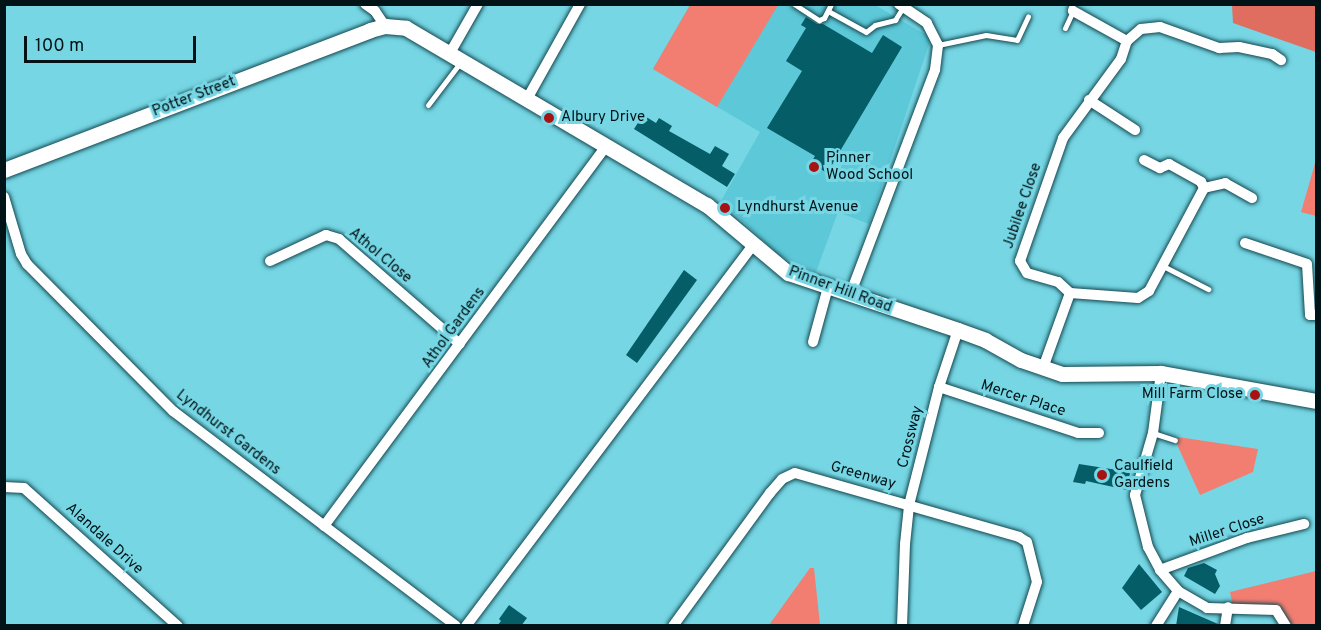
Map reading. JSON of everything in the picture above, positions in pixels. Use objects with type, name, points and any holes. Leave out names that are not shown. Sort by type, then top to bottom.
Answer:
[{"type":"street","points":[[365,4],[375,11],[385,26]]},
{"type":"street","points":[[456,56],[478,4]]},
{"type":"street","points":[[527,99],[580,4]]},
{"type":"street","points":[[850,295],[936,70],[938,45],[927,23],[901,6]]},
{"type":"street","points":[[1073,8],[1127,41],[1141,29],[1160,27],[1219,48],[1239,47],[1272,54],[1281,60]]},
{"type":"street","name":"Pinner Hill Road","points":[[385,26],[406,28],[706,205],[788,273],[958,330],[1043,368],[1062,374],[1161,373],[1317,401]]},
{"type":"street","name":"Potter Street","points":[[4,170],[385,26]]},
{"type":"street","name":"Jubilee Close","points":[[1070,293],[1059,282],[1027,273],[1020,261],[1063,138],[1121,59],[1127,41]]},
{"type":"street","points":[[1089,100],[1135,130]]},
{"type":"street","name":"Athol Gardens","points":[[324,526],[606,146]]},
{"type":"street","points":[[1144,160],[1160,168],[1169,164],[1201,182],[1204,188]]},
{"type":"street","points":[[1043,368],[1070,293],[1090,297],[1138,298],[1149,291],[1204,188],[1225,183],[1252,198]]},
{"type":"street","name":"Lyndhurst Gardens","points":[[4,197],[21,254],[27,264],[173,411],[456,626]]},
{"type":"street","name":"Athol Close","points":[[270,261],[326,235],[339,239],[460,344]]},
{"type":"street","points":[[1245,243],[1307,264],[1313,315]]},
{"type":"street","points":[[466,626],[753,245]]},
{"type":"street","points":[[813,342],[828,287]]},
{"type":"street","name":"Crossway","points":[[902,626],[904,544],[909,505],[939,387],[958,330]]},
{"type":"street","points":[[1161,373],[1153,433],[1135,495],[1148,547],[1160,570],[1178,591],[1207,608],[1276,610],[1286,626]]},
{"type":"street","name":"Mercer Place","points":[[939,387],[1078,433],[1099,433]]},
{"type":"street","name":"Greenway","points":[[674,626],[782,479],[795,473],[1019,537],[1027,542],[1037,582],[1023,626]]},
{"type":"street","name":"Alandale Drive","points":[[4,487],[24,488],[178,626]]},
{"type":"street","name":"Miller Close","points":[[1160,570],[1248,538],[1304,524]]},
{"type":"street","points":[[1156,626],[1178,591]]},
{"type":"street","points":[[1225,626],[1228,607]]},
{"type":"lane","points":[[794,4],[819,20],[831,4]]},
{"type":"lane","points":[[828,11],[866,32],[875,25],[896,20],[901,6]]},
{"type":"lane","points":[[1065,28],[1073,8]]},
{"type":"lane","points":[[938,45],[986,35],[1017,40],[1028,16]]},
{"type":"lane","points":[[428,105],[456,56]]},
{"type":"lane","points":[[1162,266],[1208,289]]},
{"type":"lane","points":[[1153,433],[1175,440]]},
{"type":"shaded area","name":"Pinner Wood School","points":[[690,5],[875,5],[931,38],[869,224],[838,212],[816,272],[779,255],[721,201],[760,132],[653,69]]},
{"type":"shaded area","points":[[690,5],[778,5],[717,107],[653,69]]},
{"type":"shaded area","points":[[1232,5],[1316,5],[1316,52],[1233,23]]},
{"type":"shaded area","points":[[1316,160],[1316,216],[1301,212]]},
{"type":"shaded area","points":[[1178,437],[1258,449],[1253,472],[1200,495],[1175,440]]},
{"type":"shaded area","points":[[810,568],[814,568],[820,625],[769,625]]},
{"type":"shaded area","points":[[1316,571],[1316,625],[1286,625],[1276,610],[1233,607],[1230,592]]},
{"type":"building","points":[[806,17],[817,24],[823,24],[872,53],[883,35],[902,47],[827,173],[811,163],[815,156],[767,128],[802,71],[786,61],[806,28],[801,25]]},
{"type":"building","points":[[643,115],[656,123],[659,118],[672,126],[669,131],[710,154],[715,146],[729,154],[722,166],[735,174],[727,187],[634,129]]},
{"type":"building","points":[[684,270],[697,280],[637,363],[626,355]]},
{"type":"building","name":"Caulfield Gardens","points":[[1079,464],[1130,472],[1127,490],[1086,481],[1085,484],[1073,482]]},
{"type":"building","points":[[1204,563],[1217,570],[1215,574],[1220,586],[1215,594],[1184,576],[1188,568]]},
{"type":"building","points":[[1139,564],[1162,592],[1141,610],[1122,588]]},
{"type":"building","points":[[509,605],[527,618],[521,626],[497,626],[501,621],[499,619]]},
{"type":"building","points":[[1179,607],[1218,624],[1218,626],[1176,626]]},
{"type":"place","name":"Albury Drive","points":[[549,118]]},
{"type":"place","name":"Pinner Wood School","points":[[814,167]]},
{"type":"place","name":"Lyndhurst Avenue","points":[[725,208]]},
{"type":"place","name":"Mill Farm Close","points":[[1255,395]]},
{"type":"place","name":"Caulfield Gardens","points":[[1102,475]]}]
